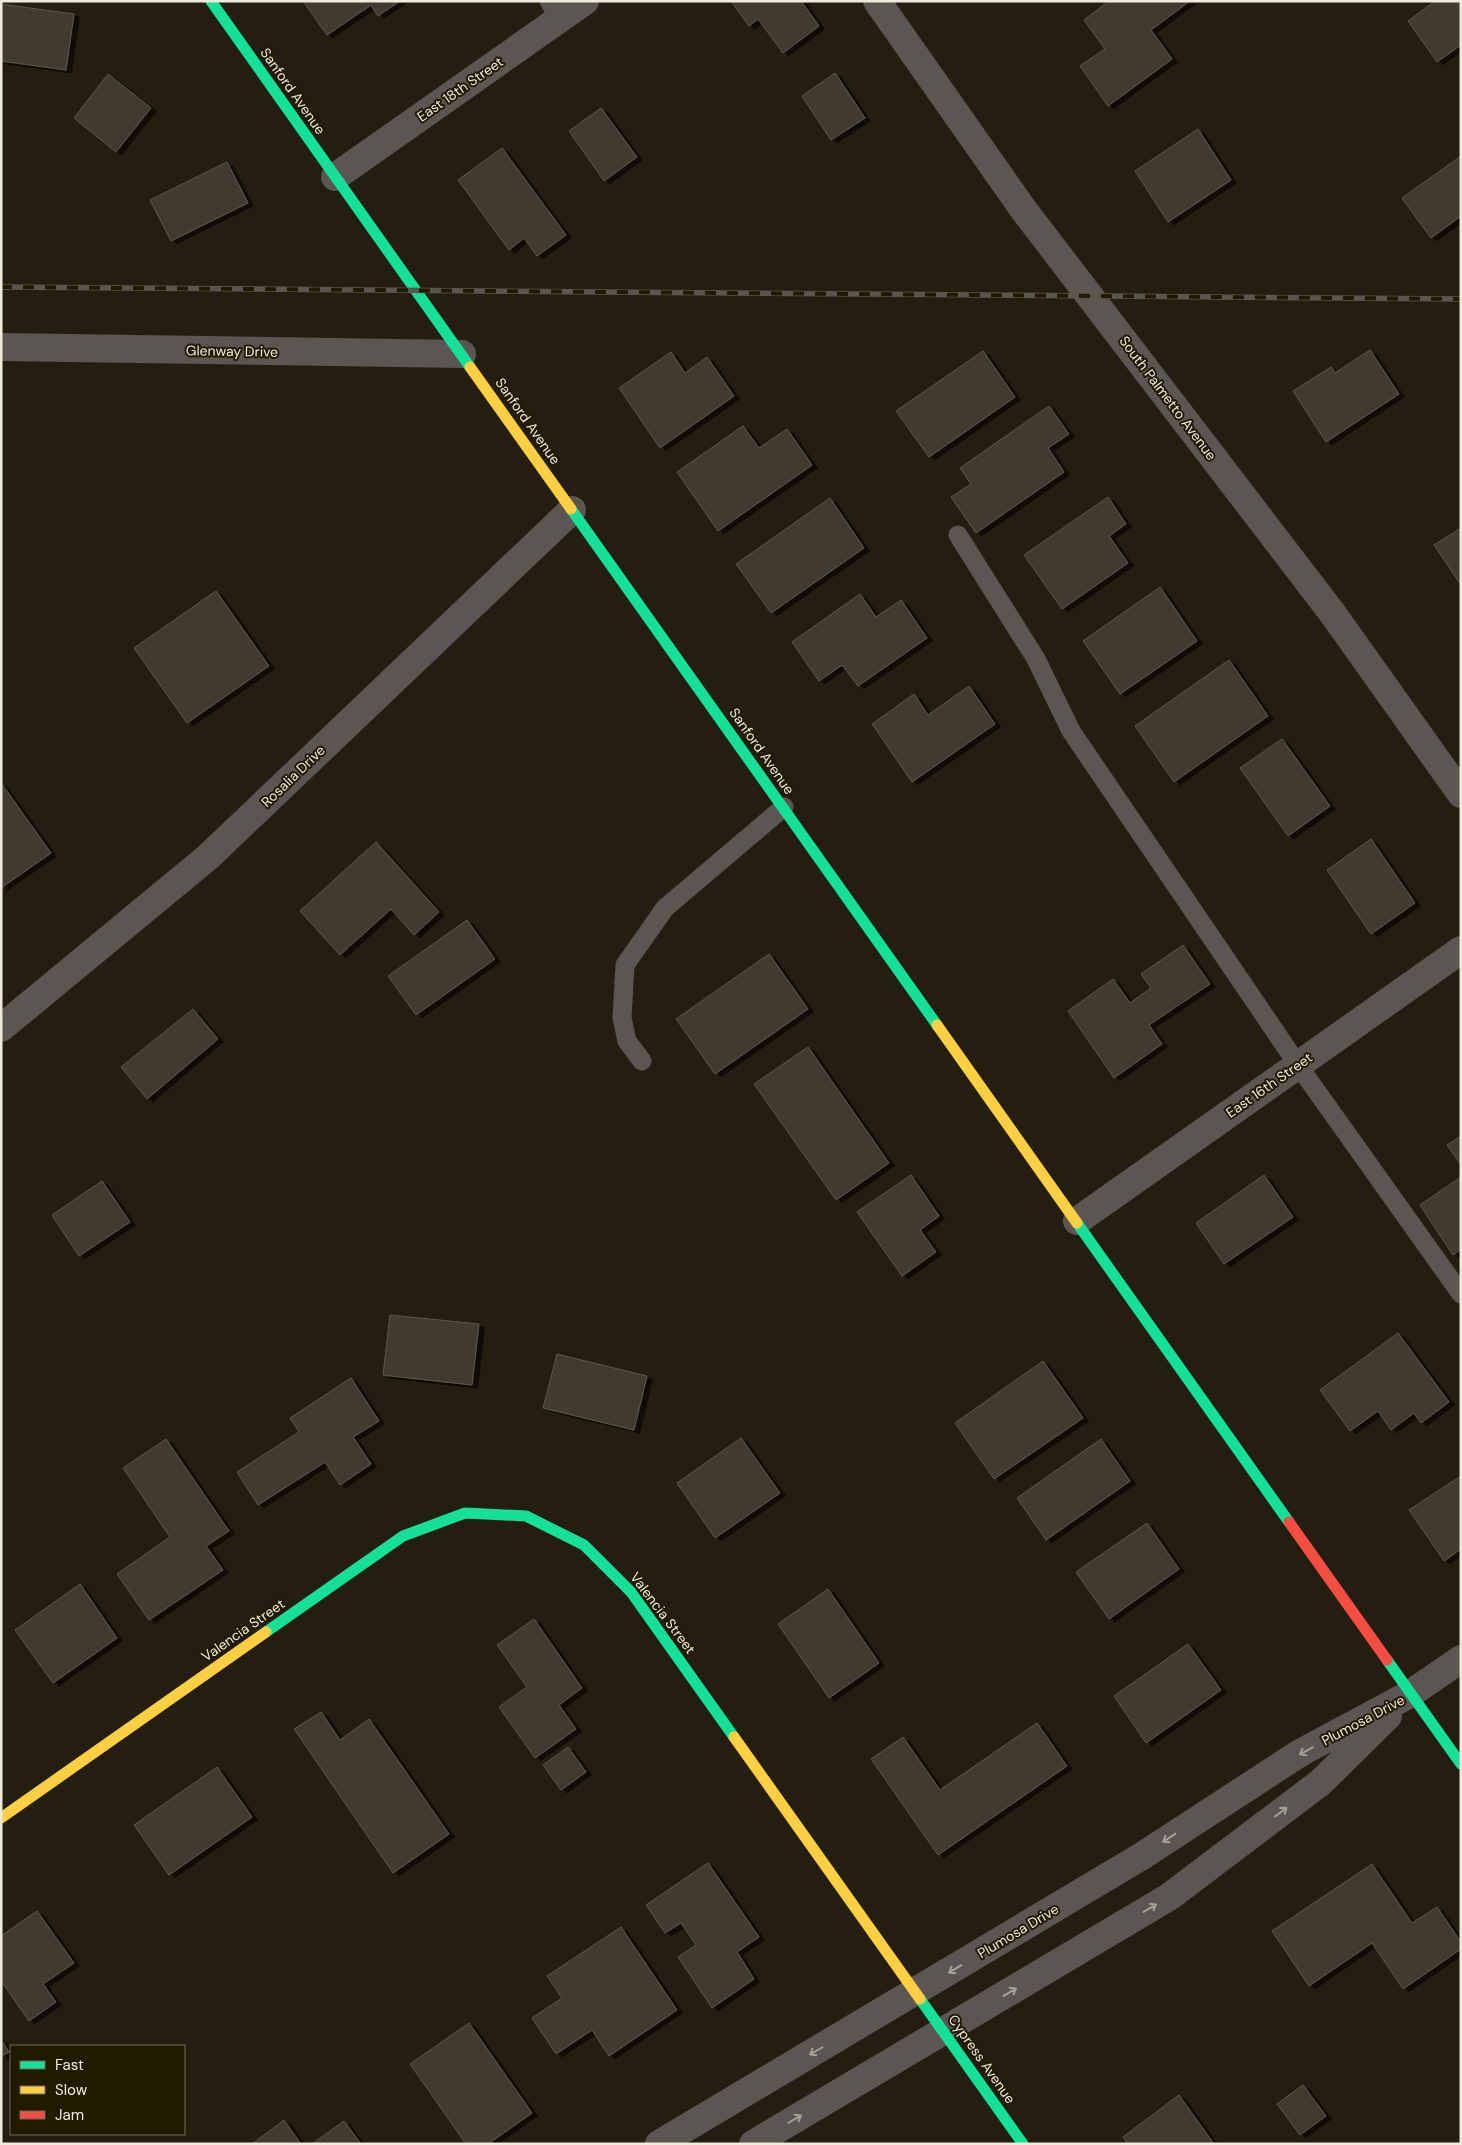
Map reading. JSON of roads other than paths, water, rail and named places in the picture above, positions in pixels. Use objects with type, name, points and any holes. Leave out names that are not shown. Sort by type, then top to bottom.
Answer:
[{"type":"main road","name":"Sanford Avenue","points":[[211,1],[1461,1764]]},
{"type":"main road","name":"Valencia Street","points":[[1,1818],[403,1536],[465,1513],[526,1516],[584,1545],[631,1592],[916,1992]]},
{"type":"main road","name":"Cypress Avenue","points":[[916,1992],[1023,2144]]},
{"type":"street","name":"East 18th Street","points":[[335,177],[555,10],[585,1]]},
{"type":"street","name":"South Palmetto Avenue","points":[[877,1],[1024,209],[1327,607],[1461,794]]},
{"type":"street","name":"Glenway Drive","points":[[1,347],[462,354]]},
{"type":"street","name":"Rosalia Drive","points":[[1,1028],[208,857],[572,510]]},
{"type":"street","name":"East 16th Street","points":[[1077,1221],[1461,950]]},
{"type":"street","points":[[1410,1694],[1461,1659]]},
{"type":"street","name":"Plumosa Drive","points":[[659,2144],[1142,1856],[1300,1754],[1410,1694]]},
{"type":"street","name":"Plumosa Drive","points":[[753,2144],[1168,1897],[1321,1782],[1410,1694]]},
{"type":"lane","points":[[958,535],[1036,660],[1071,731],[1298,1065],[1461,1294]]},
{"type":"lane","points":[[642,1061],[627,1040],[622,1018],[625,965],[665,908],[784,807]]},
{"type":"railway","points":[[1,287],[1461,299]]}]
